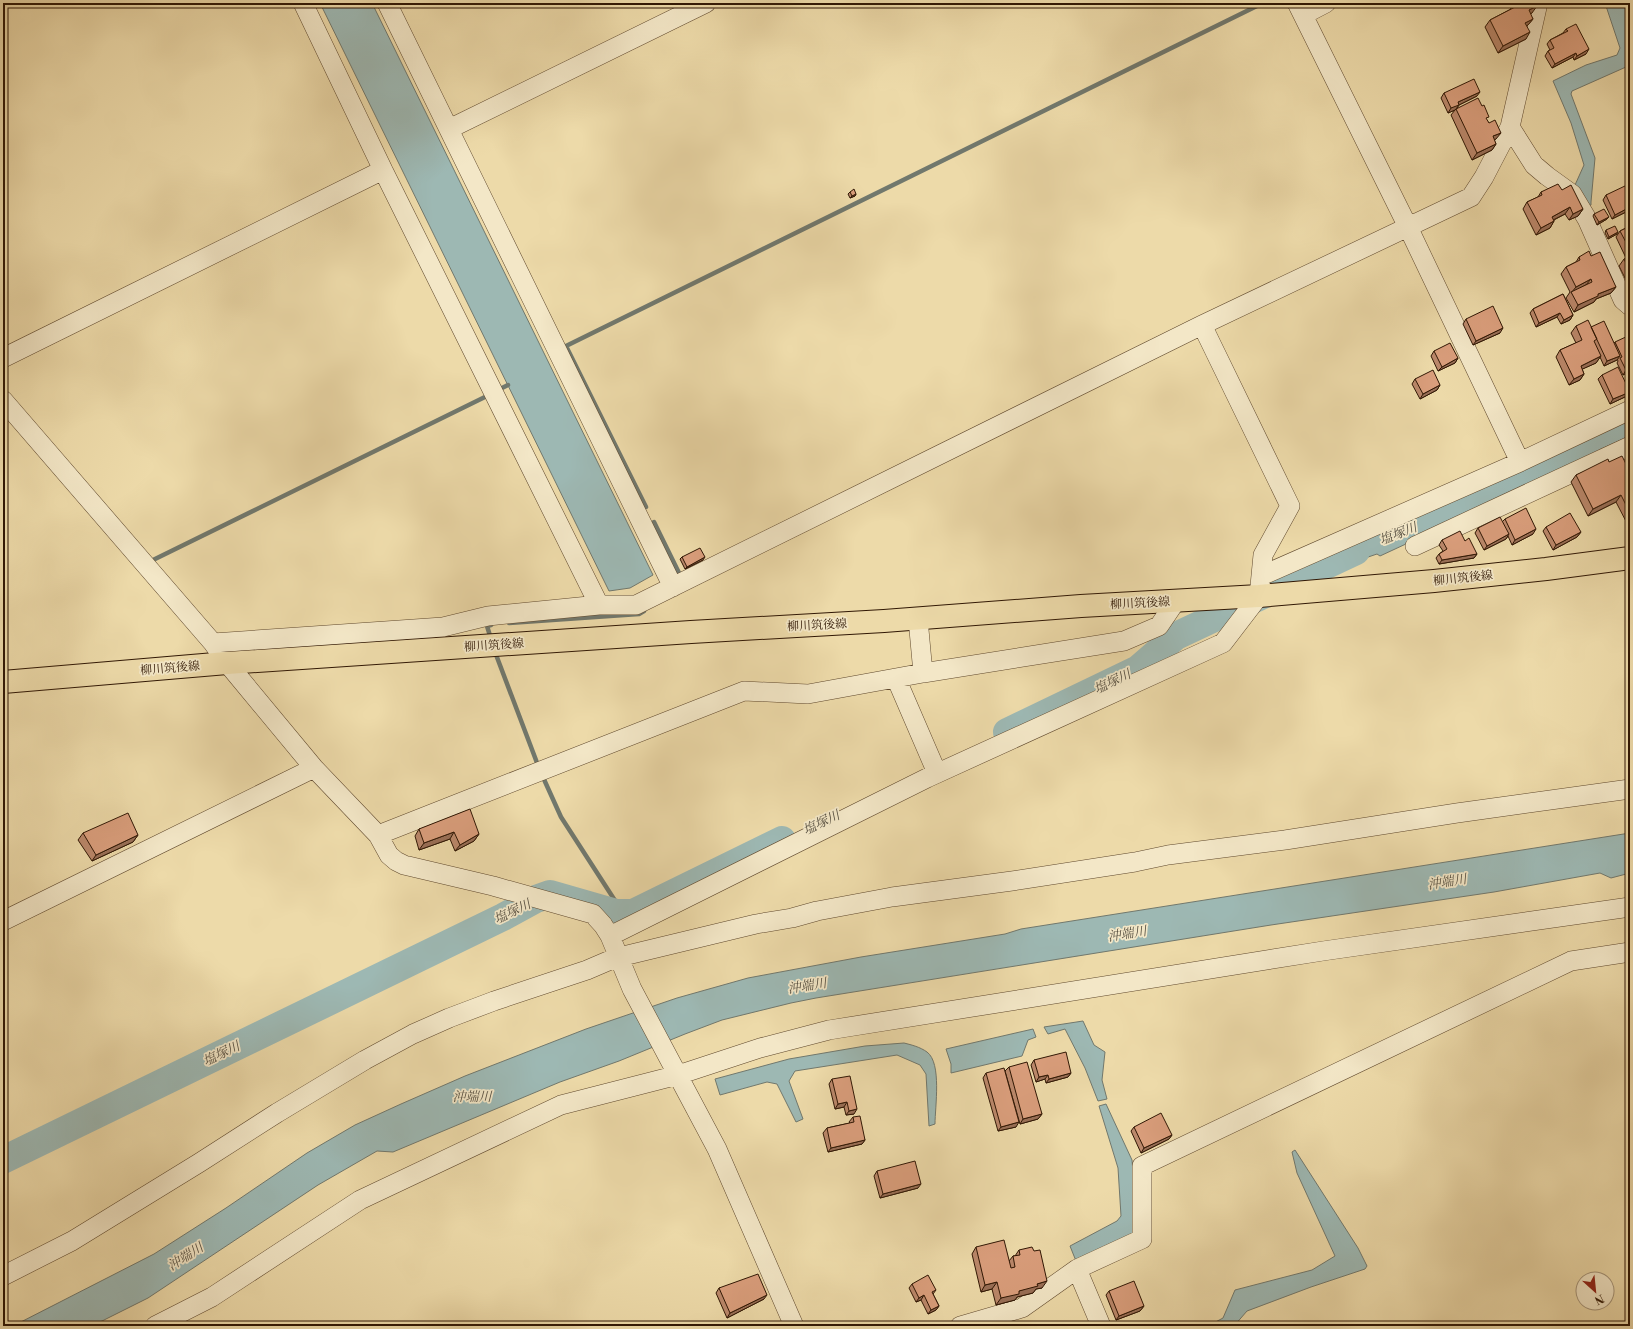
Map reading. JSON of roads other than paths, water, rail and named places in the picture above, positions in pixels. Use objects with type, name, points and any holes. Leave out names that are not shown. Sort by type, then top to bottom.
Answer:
[{"type":"main road","name":"柳川筑後線","points":[[3,682],[227,663],[918,619],[1081,606],[1176,601],[1260,586],[1434,581],[1630,558]]},
{"type":"street","points":[[303,3],[383,170],[599,605]]},
{"type":"street","points":[[387,3],[673,587]]},
{"type":"street","points":[[449,129],[706,3]]},
{"type":"street","points":[[1326,3],[1300,9],[1408,227],[1520,462]]},
{"type":"street","points":[[213,643],[443,627],[488,616],[599,605],[636,605],[1202,325],[1470,197],[1484,177],[1510,127],[1538,3]]},
{"type":"street","points":[[1510,127],[1534,165],[1572,194],[1587,219],[1623,300],[1630,306]]},
{"type":"street","points":[[3,358],[383,170]]},
{"type":"street","points":[[610,936],[937,773],[1223,643],[1260,586],[1263,555],[1290,506],[1202,325]]},
{"type":"street","points":[[3,400],[213,643],[227,663],[314,768],[378,835],[389,855],[404,865],[493,886],[593,914],[603,925],[610,936],[632,989],[718,1149],[794,1326]]},
{"type":"street","points":[[1260,586],[1630,410]]},
{"type":"street","points":[[1415,546],[1630,446]]},
{"type":"street","points":[[378,835],[744,691],[808,694],[923,673],[1124,641],[1159,626],[1176,601]]},
{"type":"street","points":[[918,619],[923,673]]},
{"type":"street","points":[[896,678],[937,773]]},
{"type":"street","points":[[3,921],[314,768]]},
{"type":"street","points":[[3,1276],[72,1240],[199,1163],[277,1113],[365,1060],[413,1034],[488,1003],[579,973],[619,957],[756,924],[892,897],[1019,880],[1135,862],[1168,855],[1285,840],[1457,813],[1630,789]]},
{"type":"street","points":[[155,1326],[212,1297],[360,1200],[561,1105],[673,1067],[760,1048],[829,1030],[1323,951],[1630,907]]},
{"type":"street","points":[[960,1326],[1022,1308],[1077,1268],[1142,1239],[1142,1166],[1571,961],[1630,952]]},
{"type":"street","points":[[1077,1268],[1101,1326]]},
{"type":"water","points":[[320,3],[372,3],[653,575],[630,588],[609,591]]},
{"type":"water","points":[[1605,3],[1625,3],[1630,11],[1630,71],[1626,67],[1572,91],[1571,94],[1595,158],[1591,205],[1586,206],[1575,185],[1584,165],[1571,123],[1553,81],[1586,65],[1617,55],[1620,48]]},
{"type":"water","name":"塩塚川","points":[[1630,417],[1630,436],[1601,449],[1574,466],[1380,556],[1377,554],[1327,571],[1311,561]]},
{"type":"water","name":"沖端川","points":[[1630,833],[1630,873],[1611,878],[1600,873],[1494,892],[1271,925],[816,998],[722,1020],[619,1061],[560,1082],[393,1152],[377,1151],[318,1185],[148,1298],[92,1326],[13,1326],[154,1254],[226,1208],[307,1153],[355,1125],[465,1076],[586,1029],[677,998],[748,978],[861,957],[1005,934],[1021,929]]},
{"type":"water","points":[[1083,1021],[1094,1045],[1105,1052],[1102,1080],[1107,1099],[1098,1101],[1085,1068],[1065,1029],[1048,1034],[1044,1027]]},
{"type":"water","points":[[1033,1029],[1036,1037],[1028,1040],[1022,1056],[951,1073],[951,1064],[946,1049]]},
{"type":"water","points":[[904,1043],[922,1049],[932,1058],[935,1066],[937,1086],[935,1124],[929,1126],[926,1074],[920,1065],[897,1055],[795,1071],[789,1081],[803,1119],[796,1122],[777,1084],[767,1082],[720,1095],[715,1079],[789,1059],[865,1046]]},
{"type":"water","points":[[1106,1104],[1132,1160],[1138,1231],[1076,1261],[1070,1246],[1117,1221],[1121,1216],[1118,1168],[1099,1106]]},
{"type":"water","points":[[1295,1150],[1358,1248],[1367,1266],[1365,1269],[1247,1311],[1234,1326],[1208,1326],[1223,1318],[1235,1290],[1312,1270],[1335,1256],[1297,1173],[1292,1152]]},
{"type":"waterway","points":[[646,507],[566,346],[1263,3]]},
{"type":"waterway","points":[[498,390],[508,385]]},
{"type":"waterway","points":[[153,560],[489,395]]},
{"type":"waterway","points":[[654,522],[680,575]]},
{"type":"waterway","name":"塩塚川","points":[[1007,732],[1138,669],[1176,636],[1356,551]]},
{"type":"waterway","points":[[509,623],[639,614],[644,611]]},
{"type":"waterway","points":[[491,625],[487,626],[491,639]]},
{"type":"waterway","points":[[495,652],[539,768]]},
{"type":"waterway","points":[[542,775],[561,817],[623,913]]},
{"type":"waterway","name":"塩塚川","points":[[3,1160],[503,917],[536,899],[550,894],[616,913],[633,913],[782,840]]}]
